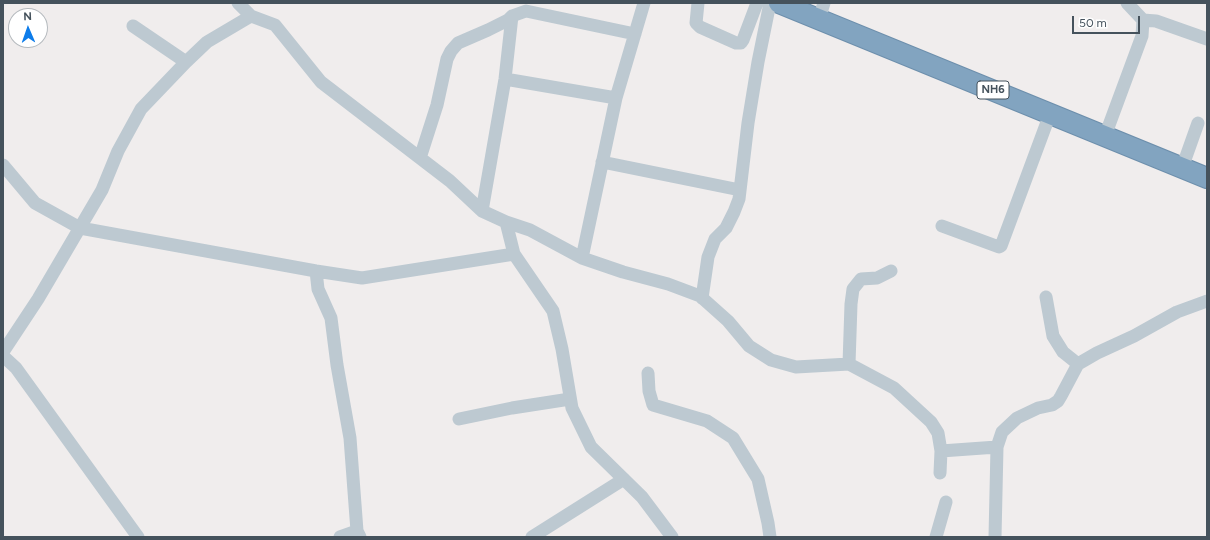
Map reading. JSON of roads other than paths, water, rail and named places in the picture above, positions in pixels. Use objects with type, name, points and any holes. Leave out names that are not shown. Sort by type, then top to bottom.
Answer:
[{"type":"highway","name":"NH6","points":[[779,3],[822,11],[1050,114],[1207,178]]},
{"type":"street","points":[[238,3],[251,16],[275,25],[321,82],[450,181],[482,210],[506,222],[530,230],[582,258],[623,272],[668,284],[702,298],[728,320],[749,346],[771,360],[796,367],[849,364],[894,388],[931,422],[938,433],[941,451],[940,473]]},
{"type":"street","points":[[582,258],[616,98],[644,3]]},
{"type":"street","points":[[698,3],[696,23],[700,27],[736,43],[741,43],[743,40],[757,3]]},
{"type":"street","points":[[702,298],[708,257],[715,239],[726,228],[739,199],[748,123],[770,3]]},
{"type":"street","points":[[1126,3],[1143,20],[1156,21],[1207,39]]},
{"type":"street","points":[[420,158],[437,105],[447,60],[451,51],[458,43],[488,30],[508,20],[512,16],[526,11],[635,34]]},
{"type":"street","points":[[3,352],[38,299],[102,190],[118,151],[142,109],[207,42],[251,16]]},
{"type":"street","points":[[482,210],[505,79],[512,16]]},
{"type":"street","points":[[1105,136],[1142,36],[1143,20]]},
{"type":"street","points":[[133,26],[186,62]]},
{"type":"street","points":[[505,79],[616,98]]},
{"type":"street","points":[[942,226],[999,247],[1002,246],[1050,114]]},
{"type":"street","points":[[1182,168],[1198,123]]},
{"type":"street","points":[[602,162],[740,190]]},
{"type":"street","points":[[3,165],[35,203],[80,228],[316,271],[362,278],[514,254]]},
{"type":"street","points":[[506,222],[514,254],[553,312],[572,408],[591,447],[642,497],[672,537]]},
{"type":"street","points":[[316,271],[318,289],[331,318],[337,365],[350,438],[359,534],[340,537]]},
{"type":"street","points":[[849,364],[853,289],[861,280],[877,278],[890,271]]},
{"type":"street","points":[[1046,297],[1053,336],[1063,352],[1078,364]]},
{"type":"street","points":[[996,537],[997,447],[1002,432],[1017,418],[1038,408],[1052,405],[1058,401],[1078,364],[1097,353],[1134,336],[1177,312],[1207,301]]},
{"type":"street","points":[[3,356],[16,368],[138,537]]},
{"type":"street","points":[[648,373],[649,391],[653,405],[707,421],[733,438],[758,479],[770,537]]},
{"type":"street","points":[[459,419],[570,398]]},
{"type":"street","points":[[941,451],[997,447]]},
{"type":"street","points":[[532,537],[624,479]]},
{"type":"street","points":[[936,537],[946,502]]}]
